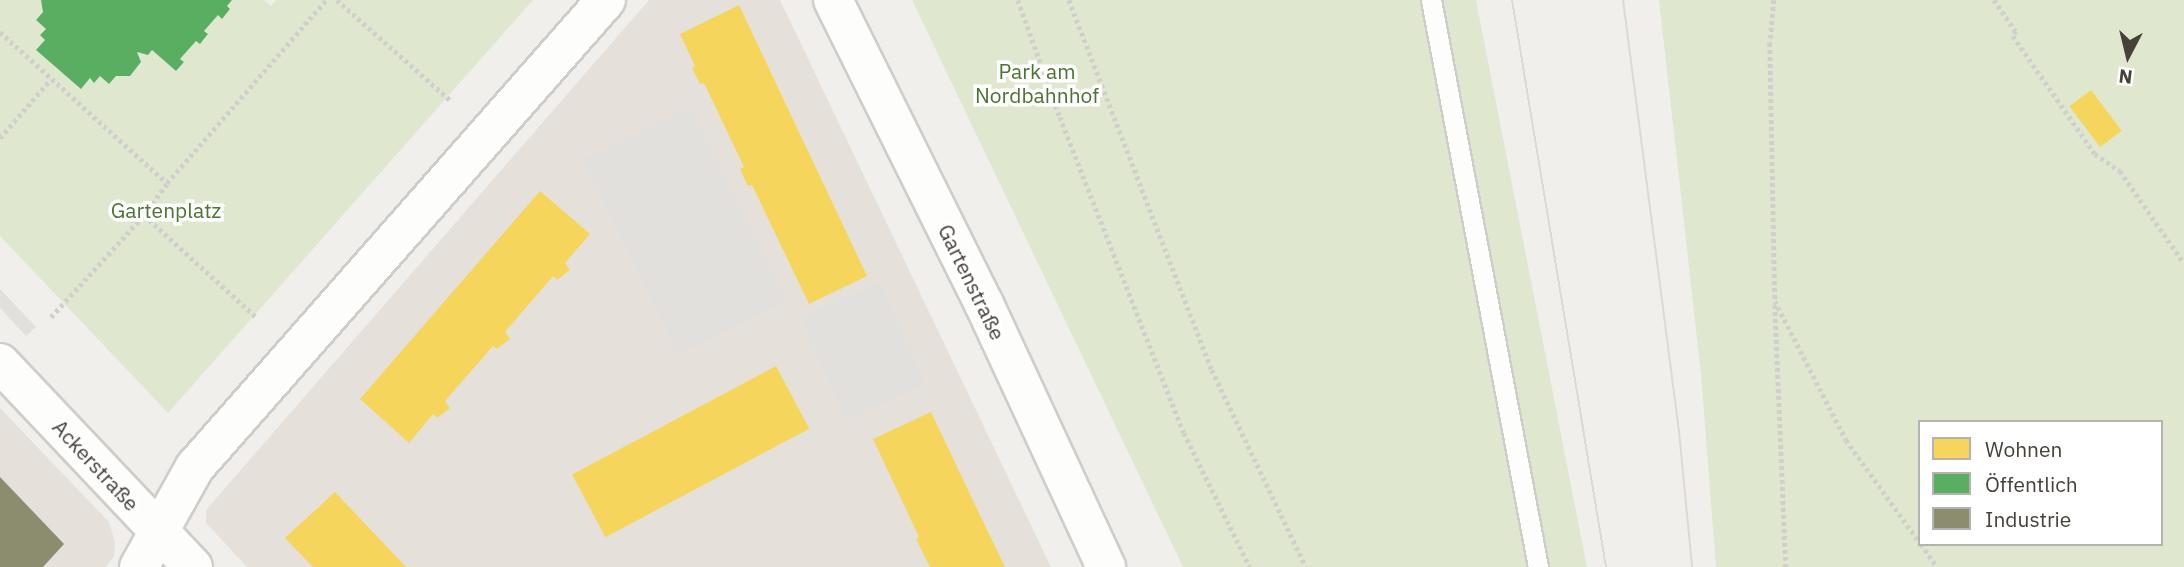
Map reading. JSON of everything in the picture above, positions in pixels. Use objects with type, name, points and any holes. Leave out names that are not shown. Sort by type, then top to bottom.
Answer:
[{"type":"street","points":[[139,567],[204,456],[606,0]]},
{"type":"street","name":"Gartenstraße","points":[[833,0],[984,304],[1106,567]]},
{"type":"street","name":"Ackerstraße","points":[[0,363],[193,567]]},
{"type":"lane","points":[[1432,0],[1538,567]]},
{"type":"path","points":[[51,317],[144,215],[167,183],[326,0]]},
{"type":"path","points":[[337,0],[451,101]]},
{"type":"path","points":[[1018,0],[1060,117],[1184,433],[1250,567]]},
{"type":"path","points":[[1069,0],[1212,370],[1306,567]]},
{"type":"path","points":[[1774,0],[1770,43],[1775,301],[1786,567]]},
{"type":"path","points":[[1994,0],[2016,31],[2013,36],[2095,155],[2120,171],[2184,263]]},
{"type":"path","points":[[0,32],[167,183]]},
{"type":"path","points":[[0,138],[51,79]]},
{"type":"path","points":[[144,215],[257,318]]},
{"type":"path","points":[[1775,301],[1846,440],[1918,541]]},
{"type":"path","points":[[1921,546],[1937,567]]},
{"type":"shaded area","points":[[649,0],[780,0],[1051,567],[247,567],[206,523],[206,510]]},
{"type":"shaded area","points":[[691,107],[786,302],[678,355],[583,160]]},
{"type":"shaded area","points":[[880,282],[926,384],[846,420],[801,317]]},
{"type":"shaded area","points":[[0,289],[36,327],[26,336],[0,308]]},
{"type":"shaded area","points":[[0,408],[109,522],[115,542],[114,556],[106,567],[0,567]]},
{"type":"green space","name":"Gartenplatz","points":[[0,0],[41,0],[43,12],[36,20],[46,29],[40,35],[45,40],[36,50],[81,88],[90,79],[94,82],[100,76],[130,76],[141,63],[137,52],[148,55],[152,50],[176,71],[184,62],[180,59],[196,41],[200,44],[208,35],[204,31],[218,15],[222,18],[230,10],[227,6],[232,0],[264,0],[271,6],[276,0],[533,0],[168,413],[0,236]]},
{"type":"green space","name":"Park am Nordbahnhof","points":[[912,0],[1476,0],[1587,567],[1183,567]]},
{"type":"green space","points":[[1659,0],[2184,0],[2184,567],[1716,567],[1701,375]]},
{"type":"building: Wohnen","points":[[739,5],[867,276],[809,304],[752,185],[748,186],[744,178],[740,169],[744,167],[704,83],[700,84],[692,68],[695,66],[680,34]]},
{"type":"building: Wohnen","points":[[2091,90],[2122,131],[2100,147],[2069,106]]},
{"type":"building: Wohnen","points":[[540,191],[590,234],[565,263],[570,270],[557,280],[553,276],[505,332],[510,339],[497,349],[493,346],[445,401],[450,408],[437,418],[433,414],[409,443],[360,399]]},
{"type":"building: Wohnen","points":[[776,366],[809,429],[605,537],[572,474]]},
{"type":"building: Wohnen","points":[[931,412],[1005,567],[930,567],[916,539],[919,537],[873,439]]},
{"type":"building: Wohnen","points":[[335,492],[406,567],[313,567],[285,538]]},
{"type":"building: Öffentlich","points":[[41,0],[232,0],[227,6],[230,9],[222,19],[218,15],[204,31],[208,34],[200,44],[196,41],[180,59],[184,62],[176,71],[152,50],[148,55],[137,52],[141,62],[130,76],[116,76],[109,84],[100,76],[94,83],[90,78],[81,89],[36,50],[45,40],[40,35],[46,29],[36,20],[43,12]]},
{"type":"building: Industrie","points":[[0,477],[64,544],[43,567],[0,567]]},
{"type":"tram line","points":[[1512,0],[1606,567]]},
{"type":"tram line","points":[[1623,0],[1679,431],[1692,567]]}]
